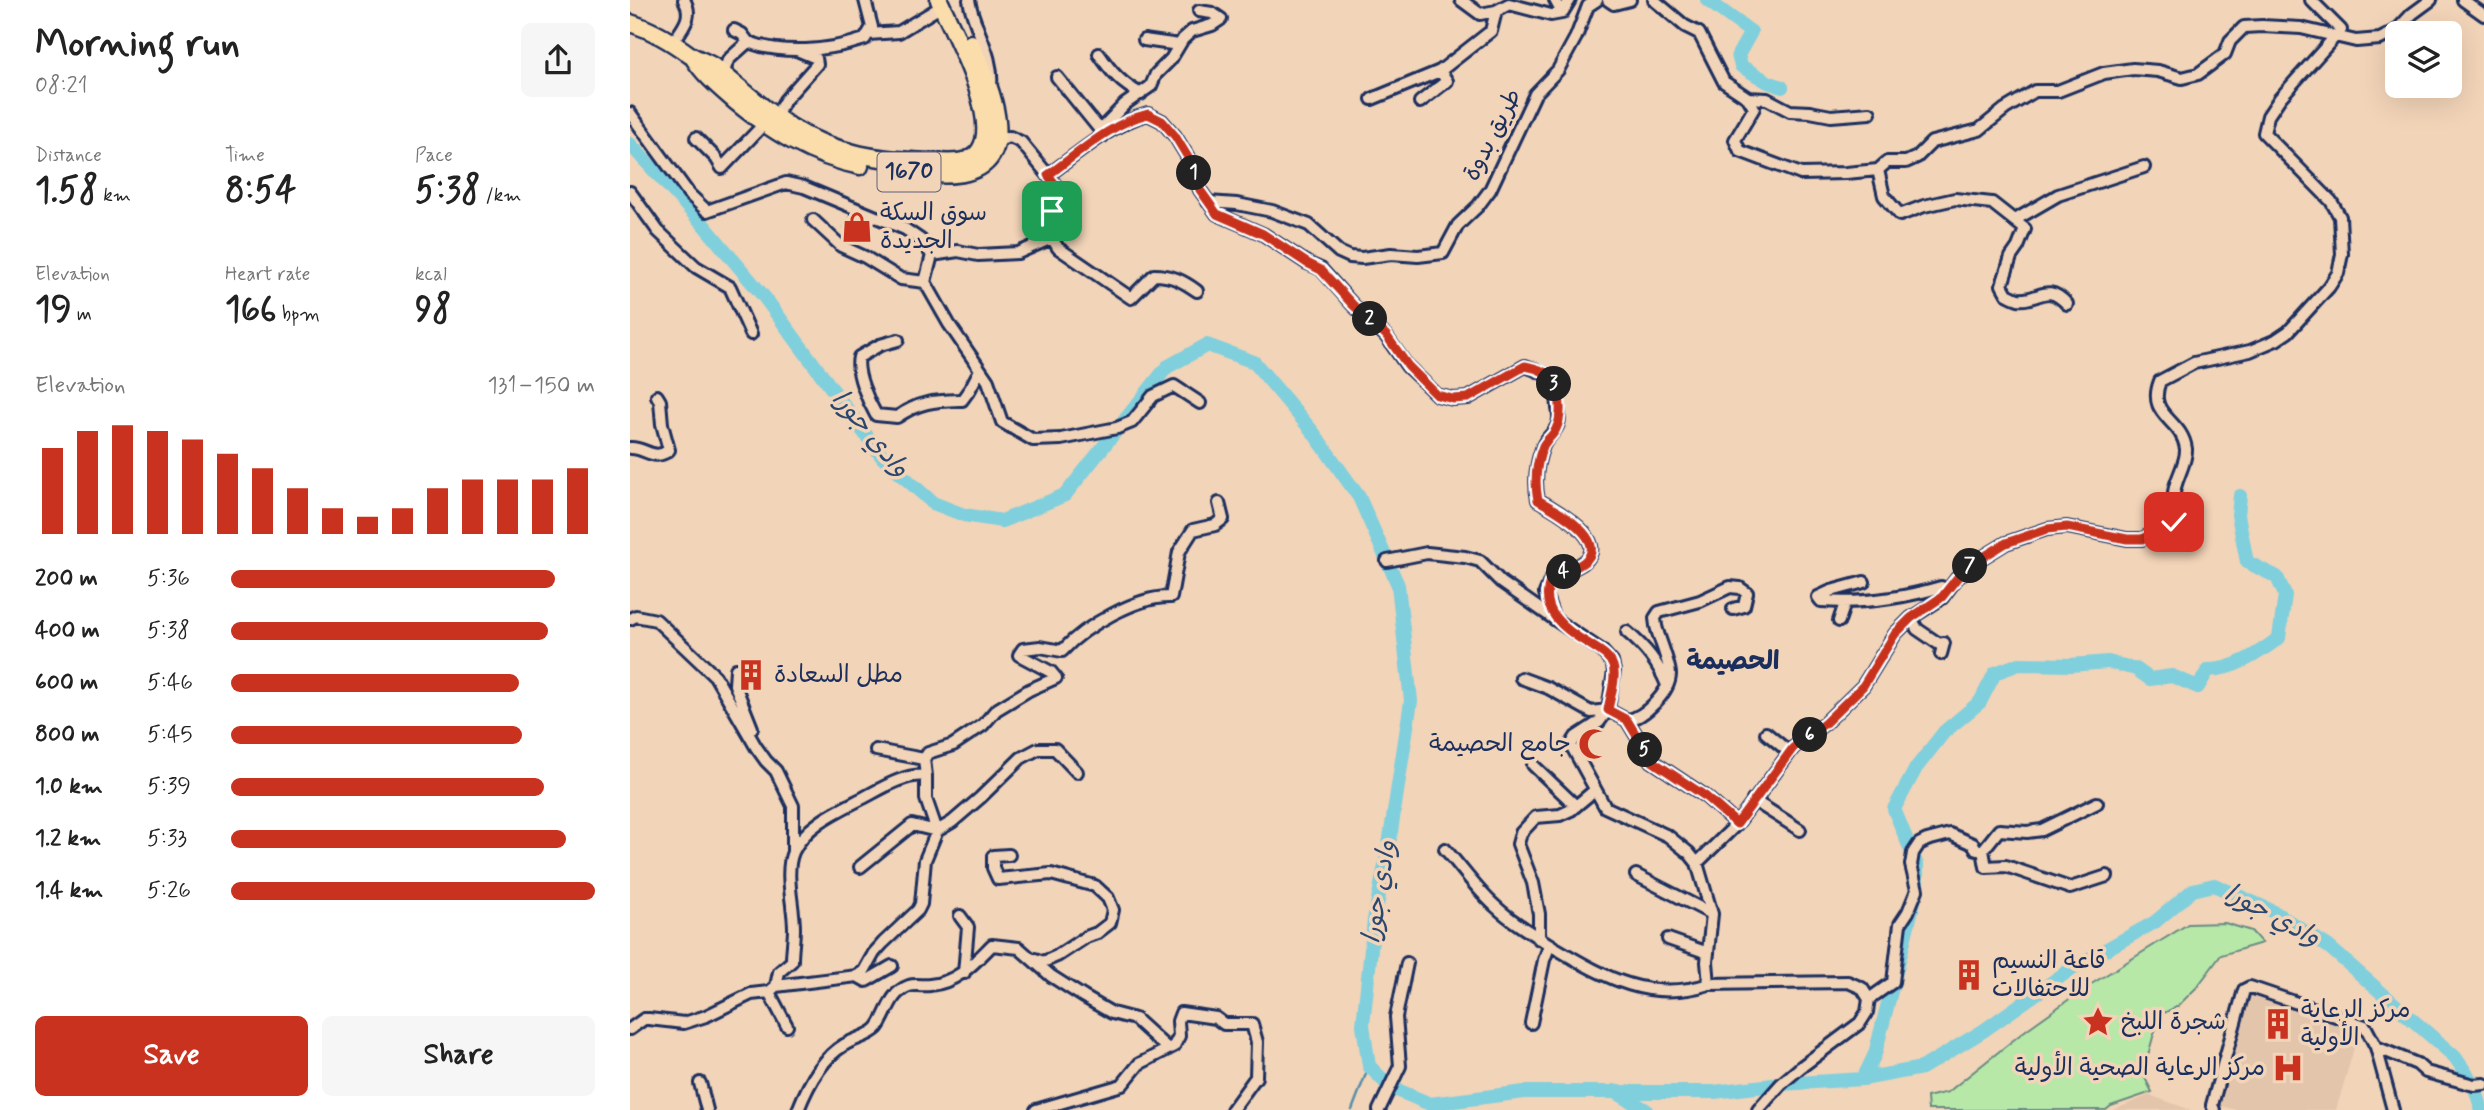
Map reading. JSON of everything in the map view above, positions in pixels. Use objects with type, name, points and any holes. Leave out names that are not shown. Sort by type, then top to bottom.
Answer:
[{"type":"highway","points":[[944,2],[990,89],[995,112],[990,141]]},
{"type":"highway","points":[[944,2],[978,90],[990,141]]},
{"type":"highway","points":[[636,25],[673,42],[694,57]]},
{"type":"highway","name":"1670","points":[[694,57],[703,73],[770,120],[817,142],[847,152],[884,160],[955,162],[974,156],[990,141]]},
{"type":"highway","name":"1670","points":[[694,57],[711,65],[770,120]]},
{"type":"street","points":[[673,42],[688,19],[689,10],[684,0]]},
{"type":"street","points":[[734,30],[748,41],[772,49],[855,43],[865,39],[872,27],[865,0]]},
{"type":"street","points":[[969,0],[988,52],[992,74],[990,89]]},
{"type":"street","points":[[1461,0],[1480,14],[1496,11],[1509,4],[1551,15],[1562,13],[1570,0]]},
{"type":"street","points":[[1555,0],[1562,13]]},
{"type":"street","name":"طريق بدوة","points":[[1208,202],[1272,211],[1309,225],[1339,252],[1350,257],[1443,253],[1458,225],[1490,190],[1535,94],[1558,70],[1576,37],[1588,6],[1597,0]]},
{"type":"street","points":[[1608,0],[1614,4],[1630,0]]},
{"type":"street","points":[[1654,0],[1685,26],[1699,33],[1724,82],[1748,98],[1754,108],[1735,140],[1740,151],[1801,174],[1878,170],[1887,162],[1906,162],[1917,157],[1931,142],[1979,130],[2005,109],[2035,91],[2058,91],[2104,73],[2133,69],[2158,71],[2182,78],[2198,74],[2225,54],[2230,41],[2244,27],[2301,28],[2356,41],[2380,39],[2396,32],[2431,0]]},
{"type":"street","points":[[1697,863],[1737,824],[1789,751],[1825,723],[1863,686],[1885,647],[1911,618],[1942,597],[1975,562],[2006,543],[2047,529],[2067,527],[2127,539],[2142,539],[2174,522],[2181,514],[2174,498],[2186,450],[2171,421],[2159,410],[2154,394],[2160,381],[2194,363],[2250,351],[2276,340],[2288,332],[2329,287],[2338,273],[2342,254],[2340,218],[2331,201],[2264,133],[2268,116],[2280,98],[2341,30],[2311,0]]},
{"type":"street","points":[[2463,0],[2484,15]]},
{"type":"street","points":[[868,34],[899,32],[944,2]]},
{"type":"street","points":[[1102,133],[1125,104],[1151,86],[1156,74],[1192,31],[1212,25],[1221,19],[1212,13],[1199,10]]},
{"type":"street","points":[[1372,99],[1440,71],[1491,31],[1496,11]]},
{"type":"street","points":[[1144,40],[1179,45]]},
{"type":"street","points":[[723,75],[728,60],[748,41]]},
{"type":"street","points":[[696,138],[722,168],[770,120],[817,64],[816,58],[796,49]]},
{"type":"street","points":[[1099,54],[1126,87],[1141,94]]},
{"type":"street","points":[[1420,102],[1447,81],[1440,71]]},
{"type":"street","points":[[1057,77],[1102,133]]},
{"type":"street","points":[[1748,98],[1767,99],[1790,111],[1831,116],[1870,113]]},
{"type":"street","points":[[630,113],[689,194],[707,211],[786,183],[804,187],[905,229],[920,240],[932,255]]},
{"type":"street","points":[[1048,175],[1102,133],[1132,118],[1148,114],[1162,121],[1175,136],[1189,159],[1200,190],[1217,214],[1263,234],[1321,270],[1353,305],[1386,335],[1408,366],[1437,395],[1453,399],[1468,398],[1525,366],[1540,370],[1551,378],[1559,397],[1560,418],[1552,435],[1544,443],[1538,464],[1534,482],[1538,500],[1580,527],[1588,539],[1591,551],[1586,562],[1550,581],[1545,593],[1554,619]]},
{"type":"street","points":[[990,141],[1010,137],[1021,142],[1058,188],[1052,211],[1055,225],[1052,238],[1058,248],[1131,298],[1154,275],[1167,275],[1197,291]]},
{"type":"street","points":[[2015,220],[2058,195],[2144,167]]},
{"type":"street","points":[[1878,170],[1884,196],[1900,215],[1955,199],[1992,203],[2025,229],[2011,257],[2002,285],[2007,294],[2020,300],[2038,293],[2052,293],[2067,304]]},
{"type":"street","points":[[630,192],[658,231],[696,267],[730,287],[751,334]]},
{"type":"street","points":[[813,220],[841,246],[901,279],[925,282]]},
{"type":"street","points":[[932,255],[958,251],[978,256],[1018,253],[1052,238]]},
{"type":"street","points":[[932,255],[925,282],[988,381],[1003,422],[1032,440],[1061,439],[1117,428],[1132,422],[1153,396],[1174,386],[1200,402]]},
{"type":"street","points":[[898,340],[880,345],[859,356],[857,366],[868,402],[876,415],[897,417],[911,407],[926,402],[962,400],[980,370]]},
{"type":"street","points":[[630,448],[635,447],[660,456],[669,450],[657,396]]},
{"type":"street","points":[[937,831],[926,799],[924,759],[928,753],[953,745],[983,726],[996,710],[1029,690],[1056,678],[1051,672],[1019,656],[1023,649],[1040,647],[1062,651],[1073,639],[1129,605],[1158,596],[1171,597],[1179,552],[1194,530],[1215,525],[1223,519],[1219,503]]},
{"type":"street","points":[[1387,561],[1427,553],[1480,561],[1501,582],[1601,650],[1612,662],[1614,671],[1608,710],[1599,722],[1576,737],[1571,745],[1605,807],[1668,836],[1697,863],[1712,914],[1709,984]]},
{"type":"street","points":[[1864,582],[1818,597],[1821,601],[1845,603],[1919,594],[1941,587],[1947,591]]},
{"type":"street","points":[[1627,720],[1642,715],[1667,685],[1670,673],[1655,618],[1660,612],[1699,601],[1730,587],[1740,588],[1747,593],[1747,599],[1744,606],[1733,609]]},
{"type":"street","points":[[1839,621],[1845,603]]},
{"type":"street","points":[[630,619],[636,616],[656,621],[715,676],[753,741],[776,771],[793,806],[790,878],[794,926],[792,961],[779,972],[772,989],[787,1026]]},
{"type":"street","points":[[1911,618],[1917,629],[1939,644],[1944,643],[1941,654]]},
{"type":"street","points":[[1627,632],[1649,653],[1667,685]]},
{"type":"street","points":[[736,669],[735,685],[754,733],[753,741]]},
{"type":"street","points":[[1521,678],[1548,688],[1591,712],[1608,710],[1627,720],[1652,761],[1705,796],[1737,824]]},
{"type":"street","points":[[1766,733],[1789,751]]},
{"type":"street","points":[[630,1029],[644,1019],[684,1023],[772,989],[857,976],[864,971],[874,953],[921,905],[925,860],[937,831],[980,799],[1021,758],[1038,749],[1055,748],[1077,772]]},
{"type":"street","points":[[876,750],[924,759]]},
{"type":"street","points":[[1533,765],[1576,806]]},
{"type":"street","points":[[793,854],[811,829],[823,820],[881,788],[908,778],[926,776]]},
{"type":"street","points":[[1539,939],[1539,914],[1533,883],[1518,844],[1521,833],[1536,817],[1560,815],[1595,790]]},
{"type":"street","points":[[1753,800],[1800,830]]},
{"type":"street","points":[[2097,803],[2042,830],[1999,830],[1983,850],[1986,867],[2006,866],[2070,888],[2107,876]]},
{"type":"street","points":[[860,867],[912,825],[937,831]]},
{"type":"street","points":[[1869,999],[1893,982],[1900,924],[1917,890],[1911,865],[1915,850],[1927,840],[1950,834],[1973,844],[1977,850],[1983,850]]},
{"type":"street","points":[[1446,849],[1496,907],[1539,939],[1603,975],[1638,987],[1682,992],[1709,984],[1847,982],[1862,988],[1869,999],[1867,1012],[1860,1023],[1781,1084],[1758,1110]]},
{"type":"street","points":[[1009,855],[993,856],[993,868],[998,879],[1051,874],[1084,882],[1096,887],[1108,898],[1114,910],[1110,923],[1097,933],[1044,962],[1033,958]]},
{"type":"street","points":[[1636,876],[1712,914]]},
{"type":"street","points":[[960,916],[968,927],[964,973]]},
{"type":"street","points":[[1668,939],[1709,953]]},
{"type":"street","points":[[1531,1023],[1550,944]]},
{"type":"street","points":[[798,1110],[809,1085],[834,1052],[876,1030],[889,1003],[899,992],[909,986],[931,985],[964,973],[992,945],[1018,948],[1051,976],[1084,997],[1112,1013],[1135,1019],[1168,1049]]},
{"type":"street","points":[[1379,1110],[1400,1066],[1396,1017],[1407,963]]},
{"type":"street","points":[[857,976],[866,981],[892,966]]},
{"type":"street","points":[[2212,1109],[2237,1010],[2244,990],[2250,987],[2365,1026],[2376,1047],[2393,1110]]},
{"type":"street","points":[[1036,1110],[1122,1085],[1139,1064],[1174,1046],[1179,1035],[1178,1021],[1181,1013],[1216,1018],[1224,1024],[1252,1024],[1257,1042],[1256,1077],[1232,1110]]},
{"type":"street","points":[[2376,1047],[2417,1064],[2426,1072],[2474,1085],[2484,1084]]},
{"type":"street","points":[[699,1083],[707,1110]]},
{"type":"shaded area","name":"سوق السكة الجديدة","points":[[850,214],[872,225],[865,240],[842,228]]},
{"type":"shaded area","name":"مركز الرعاية الصحية الأولية","points":[[2249,993],[2359,1031],[2336,1110],[2236,1110],[2218,1105]]},
{"type":"shaded area","points":[[2149,1095],[2191,1110],[2114,1110]]},
{"type":"green space","name":"شجرة اللبخ","points":[[2225,923],[2251,931],[2262,943],[2221,955],[2197,987],[2178,1006],[2162,1014],[2143,1074],[2152,1092],[2106,1110],[1928,1110],[1927,1097],[1948,1092],[2026,1030],[2085,988],[2188,924]]},
{"type":"waterway","points":[[1707,0],[1751,32],[1738,55],[1741,66],[1782,87]]},
{"type":"waterway","name":"وادي جورا","points":[[630,144],[703,224],[765,298],[883,458],[933,503],[964,515],[1002,521],[1065,495],[1167,367],[1207,345],[1254,362],[1313,432],[1359,497],[1398,585],[1411,701],[1388,851],[1374,920],[1363,1025],[1369,1066],[1390,1087],[1430,1104],[1524,1092],[1714,1092],[1781,1084],[1863,1079],[1922,1068],[1983,1031],[2071,969],[2155,922],[2193,890],[2214,885],[2274,912],[2329,947],[2455,1057],[2474,1085],[2482,1110]]},
{"type":"waterway","points":[[1863,1079],[1875,1054],[1917,890],[1917,865],[1894,809],[1916,768],[1944,732],[1980,702],[1995,673],[2019,664],[2071,665],[2108,662],[2136,669],[2150,679],[2172,676],[2198,687],[2208,670],[2237,664],[2279,638],[2285,595],[2277,577],[2247,562],[2238,515],[2240,496]]},
{"type":"waterway","points":[[1352,1110],[1369,1066]]},
{"type":"waterway","points":[[1381,1078],[1384,1093]]},
{"type":"waterway","points":[[2478,1094],[2484,1088]]},
{"type":"waterway","points":[[1614,1091],[1646,1110]]},
{"type":"place","name":"سوق السكة الجديدة","points":[[857,227]]},
{"type":"place","name":"مطل السعادة","points":[[751,675]]},
{"type":"place","name":"جامع الحصيمة","points":[[1594,744]]},
{"type":"place","name":"قاعة النسيم للاحتفالات","points":[[1969,975]]},
{"type":"place","name":"شجرة اللبخ","points":[[2098,1022]]},
{"type":"place","name":"مركز الرعاية الأولية","points":[[2278,1024]]},
{"type":"place","name":"مركز الرعاية الصحية الأولية","points":[[2288,1068]]},
{"type":"district","name":"الحصيمة","points":[[1733,662]]},
{"type":"route","points":[[1052,211],[1058,188],[1048,175],[1103,135],[1132,118],[1148,114],[1162,121],[1175,136],[1189,159],[1200,190],[1217,214],[1263,234],[1321,270],[1353,305],[1386,335],[1408,366],[1437,395],[1453,399],[1468,398],[1525,366],[1540,370],[1551,378],[1559,397],[1560,418],[1552,435],[1544,443],[1538,464],[1534,482],[1538,500],[1580,527],[1588,539],[1591,551],[1586,562],[1550,581],[1545,593],[1554,619],[1601,650],[1612,662],[1614,671],[1608,710],[1627,720],[1652,761],[1681,778],[1727,813],[1737,824],[1793,748],[1825,723],[1863,686],[1895,634],[1911,618],[1942,597],[1957,578],[1975,562],[2006,543],[2047,529],[2067,527],[2127,539],[2142,539],[2174,522]]}]
